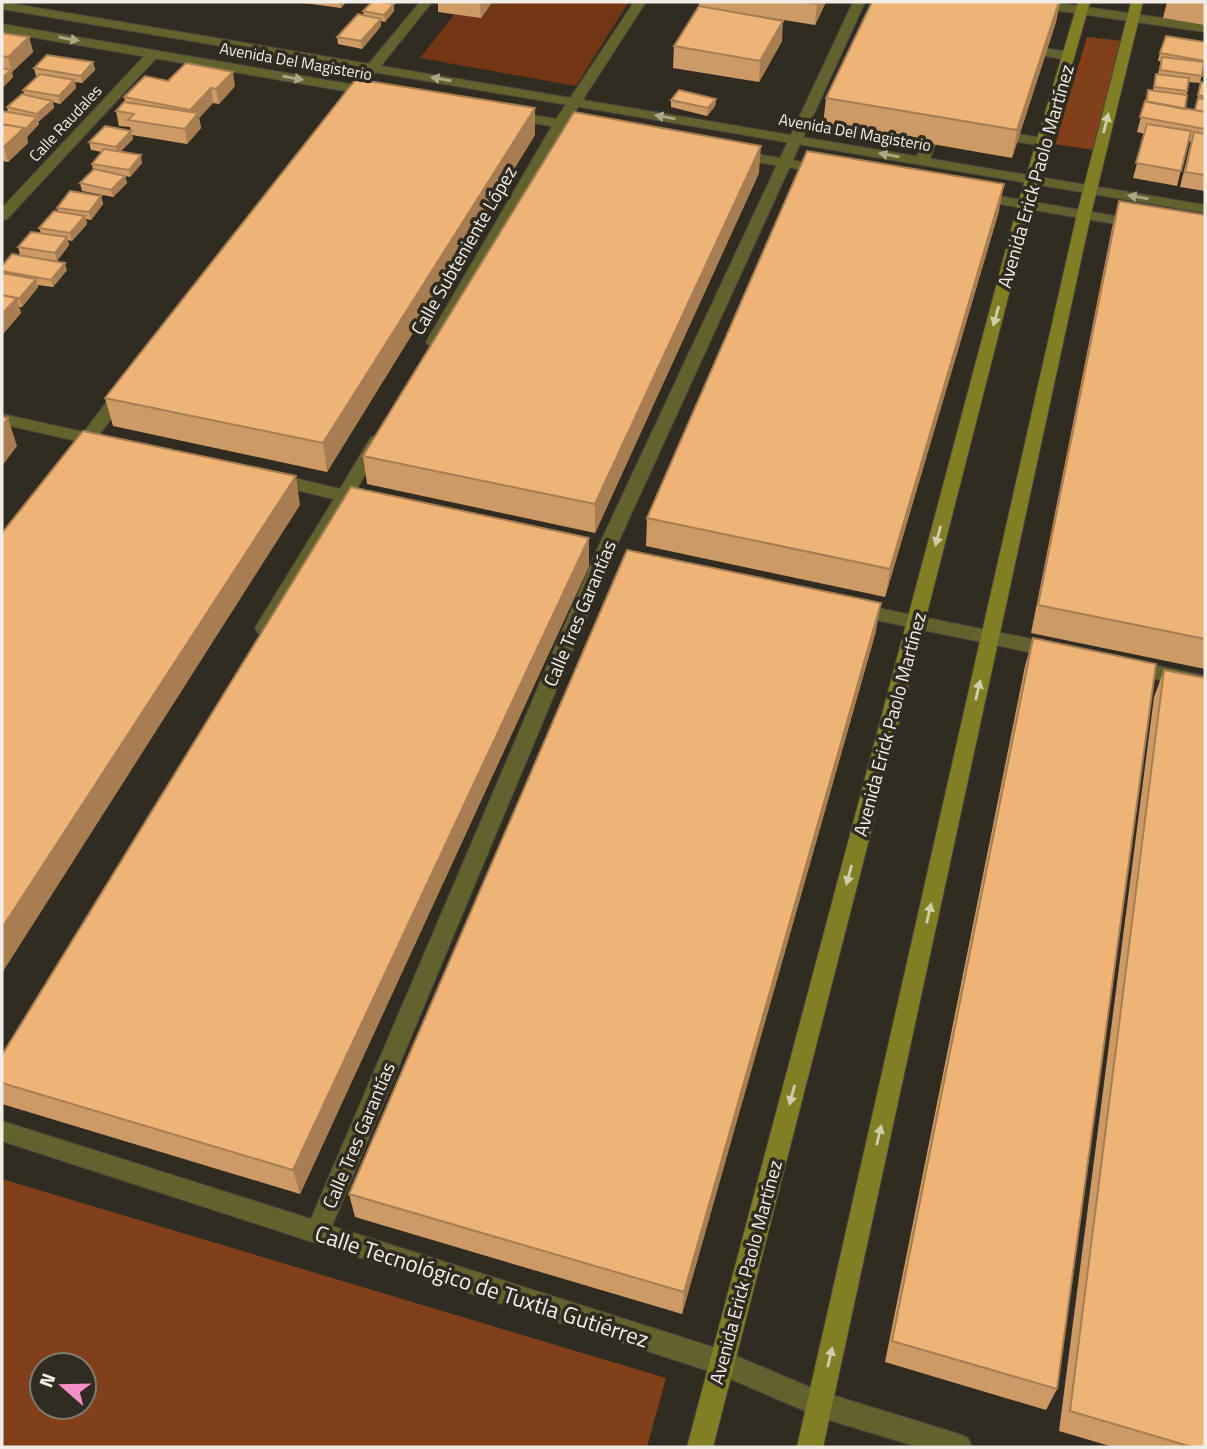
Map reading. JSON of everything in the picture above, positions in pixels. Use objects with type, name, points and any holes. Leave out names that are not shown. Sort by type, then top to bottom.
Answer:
[{"type":"main road","points":[[810,1447],[1084,214],[1137,2]]},
{"type":"main road","name":"Avenida Erick Paolo Martínez","points":[[700,1447],[1025,204],[1083,6]]},
{"type":"street","points":[[338,111],[426,2]]},
{"type":"street","name":"Calle Subteniente López","points":[[421,363],[560,124],[640,2]]},
{"type":"street","name":"Calle Tres Garantías","points":[[317,1232],[604,553],[859,2]]},
{"type":"street","points":[[1026,2],[1083,6],[1205,29]]},
{"type":"street","name":"Avenida Del Magisterio","points":[[2,5],[1205,209]]},
{"type":"street","name":"Avenida Del Magisterio","points":[[2,28],[383,93]]},
{"type":"street","points":[[1007,45],[1068,56]]},
{"type":"street","name":"Calle Raudales","points":[[2,216],[154,54]]},
{"type":"street","points":[[922,161],[942,126],[946,100]]},
{"type":"street","points":[[492,112],[600,131]]},
{"type":"street","points":[[976,132],[1043,142]]},
{"type":"street","points":[[719,152],[839,172]]},
{"type":"street","points":[[958,193],[1151,226]]},
{"type":"street","points":[[72,458],[130,383]]},
{"type":"street","points":[[2,419],[115,444]]},
{"type":"street","points":[[252,649],[387,423]]},
{"type":"street","points":[[250,474],[372,501]]},
{"type":"street","points":[[834,604],[1070,654]]},
{"type":"street","points":[[1111,663],[1205,683]]},
{"type":"street","name":"Calle Tecnológico de Tuxtla Gutiérrez","points":[[2,1131],[722,1363],[819,1404],[960,1447]]},
{"type":"shaded area","points":[[464,2],[629,2],[576,86],[420,58]]},
{"type":"shaded area","points":[[1087,37],[1123,41],[1093,150],[1055,144]]},
{"type":"shaded area","points":[[2,1179],[666,1378],[647,1447],[2,1447]]},
{"type":"building","points":[[372,2],[394,4],[384,15],[363,11]]},
{"type":"building","points":[[872,2],[1059,2],[1017,130],[826,98]]},
{"type":"building","points":[[699,6],[783,21],[760,61],[674,46]]},
{"type":"building","points":[[358,14],[381,19],[361,41],[337,37]]},
{"type":"building","points":[[2,33],[29,37],[8,57],[2,56]]},
{"type":"building","points":[[1166,36],[1205,42],[1205,61],[1160,53]]},
{"type":"building","points":[[47,55],[93,62],[81,76],[34,68]]},
{"type":"building","points":[[1162,57],[1204,62],[1202,76],[1160,70]]},
{"type":"building","points":[[186,63],[233,72],[216,89],[211,88],[190,110],[124,97],[145,76],[168,81]]},
{"type":"building","points":[[2,68],[11,70],[2,78]]},
{"type":"building","points":[[40,74],[74,80],[59,96],[23,90]]},
{"type":"building","points":[[1156,74],[1189,78],[1187,91],[1154,87]]},
{"type":"building","points":[[356,79],[535,108],[323,443],[105,398]]},
{"type":"building","points":[[1201,82],[1205,83],[1205,97],[1198,95]]},
{"type":"building","points":[[679,90],[716,99],[708,108],[671,100]]},
{"type":"building","points":[[1148,90],[1187,95],[1185,109],[1147,102]]},
{"type":"building","points":[[22,94],[52,101],[37,114],[7,107]]},
{"type":"building","points":[[1198,98],[1205,99],[1205,112],[1195,110]]},
{"type":"building","points":[[1145,101],[1205,112],[1205,129],[1140,117]]},
{"type":"building","points":[[124,102],[198,113],[185,129],[128,120],[134,114],[116,111]]},
{"type":"building","points":[[2,111],[37,117],[25,130],[2,124]]},
{"type":"building","points":[[574,112],[761,146],[595,504],[363,456]]},
{"type":"building","points":[[2,124],[24,128],[4,147],[2,147]]},
{"type":"building","points":[[1147,124],[1191,131],[1181,171],[1136,163]]},
{"type":"building","points":[[105,126],[131,131],[116,147],[89,142]]},
{"type":"building","points":[[1194,132],[1205,134],[1205,175],[1185,172]]},
{"type":"building","points":[[104,149],[141,155],[129,170],[92,164]]},
{"type":"building","points":[[807,151],[1004,184],[890,569],[647,518]]},
{"type":"building","points":[[94,169],[125,176],[111,190],[80,183]]},
{"type":"building","points":[[70,191],[101,196],[89,212],[57,208]]},
{"type":"building","points":[[1119,201],[1205,215],[1205,639],[1038,605]]},
{"type":"building","points":[[54,211],[85,216],[70,233],[39,228]]},
{"type":"building","points":[[31,232],[67,237],[55,253],[18,247]]},
{"type":"building","points":[[12,254],[65,263],[51,280],[2,271],[2,266]]},
{"type":"building","points":[[2,273],[36,279],[19,299],[2,295]]},
{"type":"building","points":[[2,295],[17,298],[2,314]]},
{"type":"building","points":[[83,431],[296,476],[2,928],[2,533]]},
{"type":"building","points":[[351,487],[589,538],[293,1170],[2,1083],[2,1055]]},
{"type":"building","points":[[627,550],[881,603],[684,1292],[349,1194]]},
{"type":"building","points":[[1033,638],[1156,664],[1057,1389],[892,1341]]},
{"type":"building","points":[[1164,670],[1205,678],[1205,1447],[1192,1447],[1070,1411]]}]
